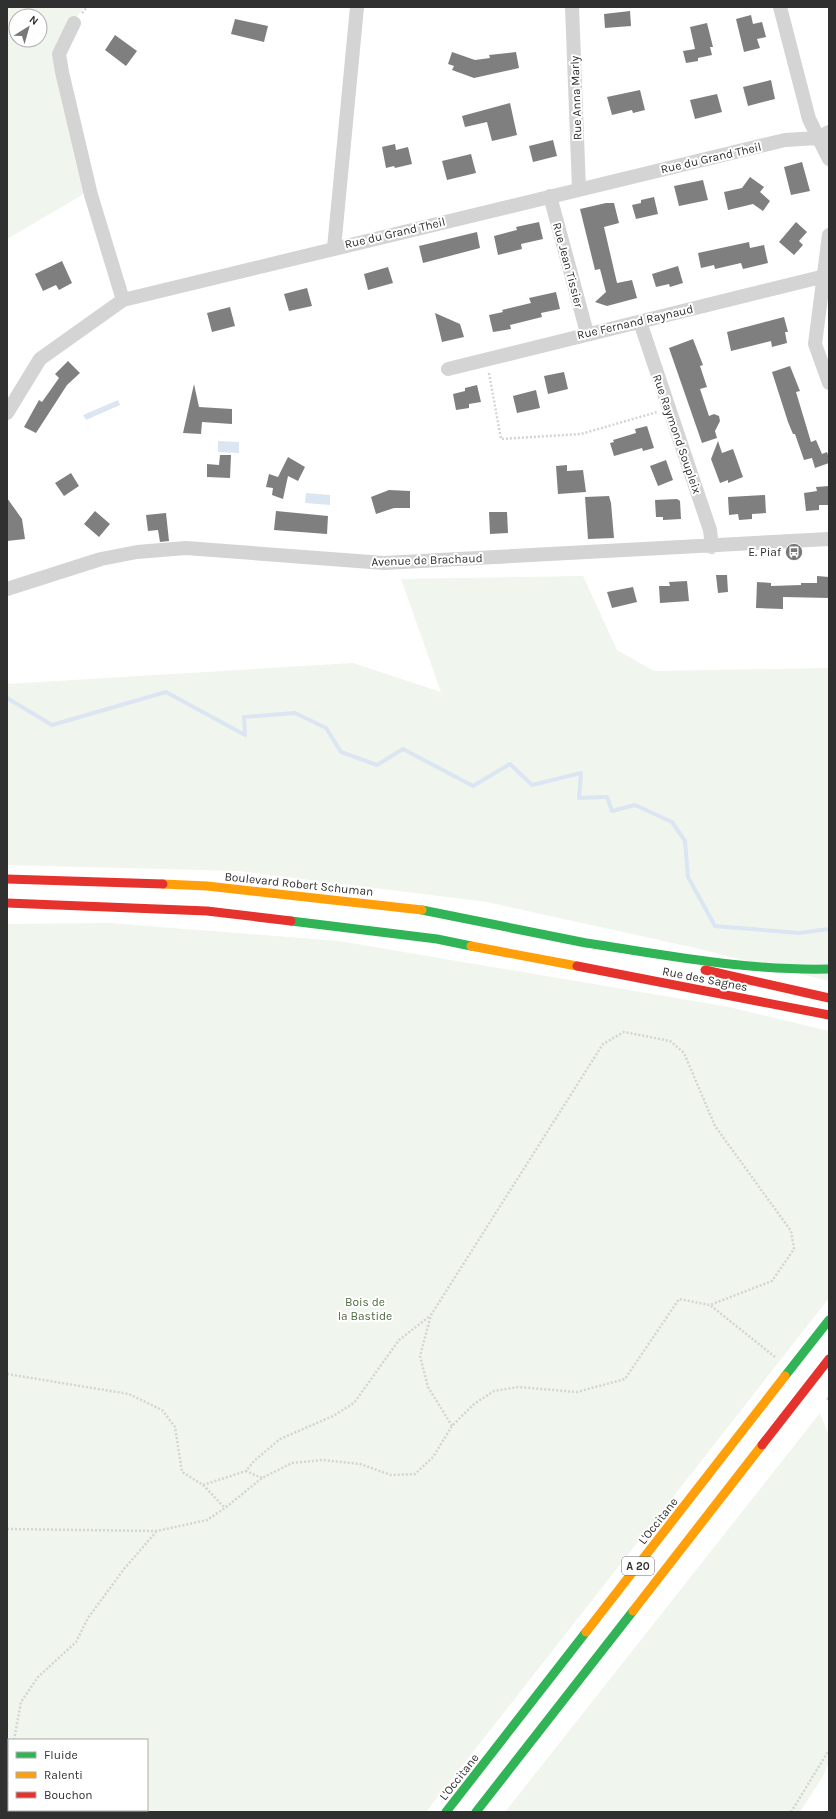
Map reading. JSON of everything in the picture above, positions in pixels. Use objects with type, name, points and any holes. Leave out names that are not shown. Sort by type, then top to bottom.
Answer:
[{"type":"main road","name":"Boulevard Robert Schuman","points":[[7,879],[214,886],[438,912],[586,943]]},
{"type":"main road","name":"Rue des Sagnes","points":[[7,903],[207,911],[437,939],[829,1015]]},
{"type":"main road","points":[[586,943],[754,968],[829,969]]},
{"type":"main road","name":"Rue des Sagnes","points":[[586,943],[829,998]]},
{"type":"main road","name":"L'Occitane","points":[[446,1812],[829,1320]]},
{"type":"main road","name":"A 20","points":[[476,1812],[829,1359]]},
{"type":"street","points":[[334,248],[357,7]]},
{"type":"street","name":"Rue Anna Marly","points":[[572,7],[580,189]]},
{"type":"street","points":[[780,7],[809,119],[823,135],[829,159]]},
{"type":"street","points":[[74,23],[59,54],[62,72],[92,195],[123,300]]},
{"type":"street","name":"Rue du Grand Theil","points":[[7,413],[40,359],[123,300],[785,140],[823,135]]},
{"type":"street","name":"Rue Jean Tissier","points":[[550,196],[587,333]]},
{"type":"street","points":[[829,235],[826,276],[815,344],[829,383]]},
{"type":"street","name":"Rue Fernand Raynaud","points":[[448,369],[587,333],[640,322],[826,276]]},
{"type":"street","name":"Rue Raymond Soupleix","points":[[640,322],[710,530],[712,547]]},
{"type":"street","name":"Avenue de Brachaud","points":[[7,590],[101,560],[137,552],[186,548],[384,563],[712,547],[829,539]]},
{"type":"path","points":[[488,370],[501,439],[581,434],[661,411]]},
{"type":"path","points":[[203,1485],[246,1470],[254,1460],[280,1439],[333,1416],[354,1403],[400,1340],[430,1315],[603,1044],[624,1032],[670,1041],[684,1053],[715,1126],[791,1231],[794,1249],[772,1281],[710,1305]]},
{"type":"path","points":[[7,1529],[157,1531],[207,1520],[225,1508],[262,1478],[292,1463],[323,1460],[360,1464],[391,1475],[415,1474],[433,1457],[452,1426],[474,1404],[494,1391],[518,1387],[577,1392],[625,1379],[679,1299],[710,1305],[775,1357]]},
{"type":"path","points":[[430,1315],[420,1356],[428,1387],[452,1426]]},
{"type":"path","points":[[7,1374],[129,1394],[162,1410],[175,1427],[182,1472],[203,1485],[225,1508]]},
{"type":"path","points":[[246,1470],[262,1478]]},
{"type":"path","points":[[14,1739],[21,1702],[38,1677],[76,1642],[88,1618],[124,1569],[157,1531]]},
{"type":"path","points":[[791,1812],[829,1750]]},
{"type":"green space","points":[[7,7],[84,7],[59,41],[87,192],[7,239]]},
{"type":"green space","points":[[583,576],[617,650],[654,671],[829,668],[829,981],[691,947],[487,902],[239,871],[7,865],[7,684],[353,663],[441,692],[401,579]]},
{"type":"green space","name":"Bois de la Bastide","points":[[109,923],[339,941],[729,1007],[829,1031],[829,1298],[426,1812],[7,1812],[7,924]]},
{"type":"green space","points":[[820,1413],[829,1436],[829,1762],[822,1778],[800,1812],[505,1812]]},
{"type":"shaded area","points":[[118,400],[120,405],[86,420],[83,415]]},
{"type":"shaded area","points":[[218,441],[239,442],[239,453],[218,452]]},
{"type":"shaded area","points":[[306,493],[330,495],[330,505],[305,503]]},
{"type":"building","points":[[630,11],[631,26],[605,28],[604,14]]},
{"type":"building","points":[[751,15],[753,24],[762,22],[766,37],[757,39],[760,48],[744,52],[736,19]]},
{"type":"building","points":[[235,19],[268,26],[264,42],[231,34]]},
{"type":"building","points":[[707,23],[713,47],[710,47],[712,55],[698,58],[698,61],[686,63],[683,51],[695,49],[690,27]]},
{"type":"building","points":[[115,35],[137,51],[126,66],[105,50]]},
{"type":"building","points":[[452,52],[475,60],[490,58],[489,55],[516,52],[519,68],[474,78],[452,70],[454,66],[448,64]]},
{"type":"building","points":[[771,80],[775,99],[748,106],[743,87]]},
{"type":"building","points":[[640,90],[645,110],[633,113],[632,110],[612,115],[607,97]]},
{"type":"building","points":[[717,94],[722,112],[695,119],[690,100]]},
{"type":"building","points":[[510,103],[517,135],[492,141],[487,122],[465,127],[462,116]]},
{"type":"building","points":[[553,140],[557,156],[533,162],[529,146]]},
{"type":"building","points":[[395,144],[396,150],[408,147],[412,164],[395,168],[394,166],[386,168],[382,147]]},
{"type":"building","points":[[471,154],[476,173],[447,180],[442,161]]},
{"type":"building","points":[[802,162],[810,191],[791,195],[784,167]]},
{"type":"building","points":[[750,177],[764,187],[760,192],[770,201],[763,211],[753,204],[728,210],[724,192],[742,188]]},
{"type":"building","points":[[703,180],[708,200],[679,206],[674,186]]},
{"type":"building","points":[[654,197],[658,214],[636,219],[632,205],[641,203],[641,200]]},
{"type":"building","points":[[606,203],[614,203],[619,223],[604,227],[617,283],[632,280],[637,298],[607,306],[595,302],[606,292],[600,269],[595,270],[580,209]]},
{"type":"building","points":[[539,222],[543,239],[521,244],[522,249],[498,255],[494,236],[517,230],[516,227]]},
{"type":"building","points":[[796,222],[807,232],[799,241],[803,245],[794,255],[779,242]]},
{"type":"building","points":[[477,232],[480,248],[423,263],[419,246]]},
{"type":"building","points":[[749,242],[750,248],[764,245],[768,263],[743,269],[741,263],[715,269],[714,265],[701,268],[698,253]]},
{"type":"building","points":[[62,261],[72,283],[59,290],[56,285],[43,291],[35,274]]},
{"type":"building","points":[[678,266],[683,283],[670,287],[669,284],[656,287],[652,274]]},
{"type":"building","points":[[388,267],[393,283],[368,290],[364,274]]},
{"type":"building","points":[[307,288],[312,306],[289,311],[284,294]]},
{"type":"building","points":[[556,292],[560,309],[541,313],[542,317],[510,325],[511,329],[493,332],[489,315],[503,312],[502,310],[531,303],[529,298]]},
{"type":"building","points":[[230,307],[235,326],[212,332],[207,313]]},
{"type":"building","points":[[435,313],[460,324],[464,337],[442,342]]},
{"type":"building","points":[[784,317],[788,332],[785,332],[787,343],[772,347],[771,341],[731,351],[727,332]]},
{"type":"building","points":[[693,339],[703,365],[700,366],[707,387],[700,389],[709,416],[714,414],[719,416],[720,421],[715,431],[717,438],[702,443],[669,348]]},
{"type":"building","points":[[68,361],[80,373],[67,385],[36,433],[24,427],[39,400],[42,402],[59,378],[55,374]]},
{"type":"building","points":[[790,366],[800,391],[796,392],[811,442],[816,440],[822,454],[827,452],[829,458],[829,463],[815,468],[812,458],[804,460],[795,434],[793,434],[788,422],[772,372]]},
{"type":"building","points":[[564,372],[568,389],[548,394],[544,376]]},
{"type":"building","points":[[194,384],[199,407],[232,409],[232,424],[202,422],[201,434],[183,433]]},
{"type":"building","points":[[477,385],[481,402],[469,404],[469,408],[456,410],[453,394],[465,391],[465,388]]},
{"type":"building","points":[[536,390],[540,408],[517,413],[513,396]]},
{"type":"building","points":[[647,426],[654,448],[643,451],[642,448],[614,456],[610,443],[614,442],[613,440],[636,433],[635,429]]},
{"type":"building","points":[[718,441],[722,453],[733,449],[743,477],[728,483],[728,480],[720,483],[711,459]]},
{"type":"building","points":[[220,455],[231,455],[230,478],[207,477],[207,464],[219,465]]},
{"type":"building","points":[[288,457],[305,467],[298,481],[288,476],[283,499],[272,495],[273,488],[266,487],[269,474],[278,477]]},
{"type":"building","points":[[666,460],[673,480],[658,486],[650,466]]},
{"type":"building","points":[[567,465],[567,471],[583,470],[586,492],[558,494],[556,466]]},
{"type":"building","points":[[71,473],[79,486],[64,496],[55,483]]},
{"type":"building","points":[[829,486],[829,505],[819,505],[819,510],[806,511],[804,493],[817,491],[816,487]]},
{"type":"building","points":[[389,490],[410,491],[410,508],[394,508],[376,514],[371,497]]},
{"type":"building","points":[[765,495],[766,513],[752,514],[752,519],[739,520],[738,514],[729,515],[728,497]]},
{"type":"building","points":[[609,496],[614,538],[588,539],[585,497]]},
{"type":"building","points":[[7,498],[22,519],[25,539],[7,541]]},
{"type":"building","points":[[677,499],[680,501],[681,519],[663,520],[663,517],[656,517],[655,500]]},
{"type":"building","points":[[95,511],[110,524],[99,537],[84,524]]},
{"type":"building","points":[[276,511],[328,516],[327,534],[274,530]]},
{"type":"building","points":[[489,512],[507,512],[508,533],[490,534]]},
{"type":"building","points":[[166,513],[169,541],[160,542],[158,530],[148,531],[146,515]]},
{"type":"building","points":[[716,575],[727,575],[728,592],[718,593]]},
{"type":"building","points":[[817,576],[829,577],[829,598],[783,597],[783,609],[756,608],[757,582],[771,583],[771,586],[801,585],[801,583],[817,583]]},
{"type":"building","points":[[687,581],[689,601],[660,603],[659,586],[670,586],[669,582]]},
{"type":"building","points":[[633,587],[637,602],[612,608],[607,592]]},
{"type":"waterway","points":[[7,698],[52,725],[166,692],[245,735],[244,717],[295,713],[326,728],[341,752],[377,765],[403,749],[473,786],[510,764],[532,785],[581,773],[579,798],[607,797],[612,811],[635,805],[672,822],[685,841],[688,877],[715,926],[799,933],[829,929]]},
{"type":"traffic: fast","points":[[422,910],[586,943]]},
{"type":"traffic: fast","points":[[291,921],[437,939],[471,946]]},
{"type":"traffic: fast","points":[[586,943],[737,965],[798,969],[829,969]]},
{"type":"traffic: fast","points":[[785,1376],[829,1320]]},
{"type":"traffic: fast","points":[[476,1812],[633,1611]]},
{"type":"traffic: fast","points":[[446,1812],[586,1632]]},
{"type":"traffic: slow","points":[[163,884],[207,886],[422,910]]},
{"type":"traffic: slow","points":[[471,946],[577,966]]},
{"type":"traffic: slow","points":[[586,1632],[785,1376]]},
{"type":"traffic: slow","points":[[633,1611],[762,1445]]},
{"type":"traffic: jam","points":[[7,879],[163,884]]},
{"type":"traffic: jam","points":[[7,903],[207,911],[291,921]]},
{"type":"traffic: jam","points":[[577,966],[829,1015]]},
{"type":"traffic: jam","points":[[705,970],[829,998]]},
{"type":"traffic: jam","points":[[762,1445],[829,1359]]},
{"type":"place","name":"E. Piaf","points":[[794,552]]}]
